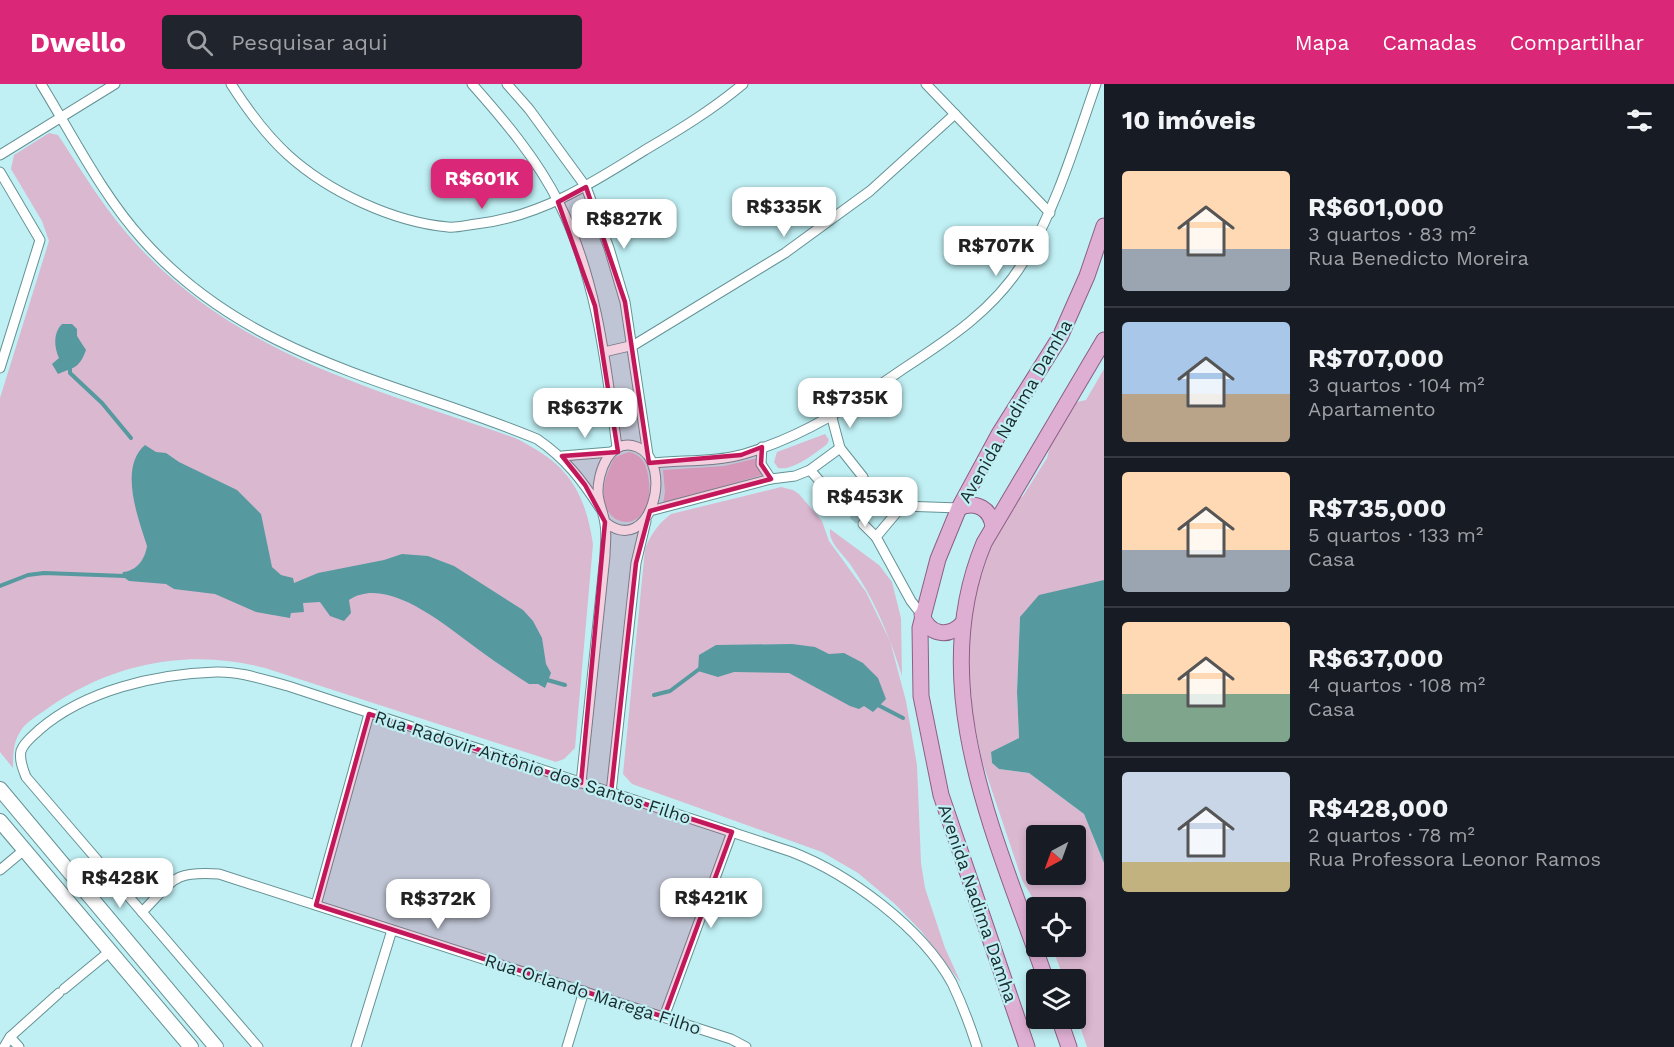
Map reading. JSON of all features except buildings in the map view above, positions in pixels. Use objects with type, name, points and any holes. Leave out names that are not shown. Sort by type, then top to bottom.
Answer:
[{"type":"main road","name":"Avenida Nadima Damha","points":[[1027,1047],[941,795],[932,760],[919,679],[922,615],[938,559],[960,508],[999,434],[1060,337],[1087,276],[1104,226]]},
{"type":"main road","points":[[1042,969],[980,789],[972,758],[960,679],[962,624],[971,577],[993,527],[1104,340]]},
{"type":"main road","points":[[960,508],[970,505],[981,507],[990,515],[993,527]]},
{"type":"main road","points":[[922,615],[930,628],[939,633],[951,632],[962,624]]},
{"type":"main road","points":[[0,789],[209,1044]]},
{"type":"main road","points":[[0,821],[191,1047]]},
{"type":"main road","points":[[1063,1029],[1069,1047]]},
{"type":"street","points":[[41,84],[119,209],[143,241],[224,310],[250,328],[308,357],[503,424],[537,439],[562,456],[585,485],[600,508],[605,522],[605,556],[581,783]]},
{"type":"street","points":[[0,155],[116,84]]},
{"type":"street","points":[[231,84],[263,127],[288,155],[320,179],[360,201],[404,218],[449,227],[500,221],[558,202],[716,107],[743,84]]},
{"type":"street","points":[[472,84],[505,121],[558,202],[580,255],[596,306],[604,352],[614,450],[599,477],[600,508]]},
{"type":"street","points":[[507,84],[529,109],[586,187],[609,248],[625,302],[651,459],[655,493],[636,563],[611,793]]},
{"type":"street","points":[[926,84],[1050,213]]},
{"type":"street","points":[[562,456],[614,450],[623,445],[638,447],[651,459],[741,455],[796,436],[832,418],[971,322],[1002,292],[1023,262],[1050,213],[1096,84]]},
{"type":"street","points":[[604,352],[633,345],[785,253],[870,191],[955,114]]},
{"type":"street","points":[[0,172],[40,240],[0,368]]},
{"type":"street","points":[[832,418],[840,448],[863,477]]},
{"type":"street","points":[[762,447],[761,464],[771,479]]},
{"type":"street","points":[[605,522],[622,531],[641,525],[648,514],[771,479],[795,476],[810,470],[840,448]]},
{"type":"street","points":[[810,470],[833,496]]},
{"type":"street","points":[[876,537],[902,507],[960,508]]},
{"type":"street","points":[[863,524],[876,537],[911,601],[922,615]]},
{"type":"street","name":"Rua Radovir Antônio dos Santos Filho","points":[[142,912],[26,777],[21,753],[29,739],[66,711],[117,689],[178,675],[218,672],[253,677],[288,686],[732,832],[814,861],[834,871],[884,907],[926,949],[951,981],[977,1047]]},
{"type":"street","points":[[316,905],[369,714]]},
{"type":"street","points":[[664,1017],[732,832]]},
{"type":"street","points":[[0,870],[24,850]]},
{"type":"street","name":"Rua Orlando Marega Filho","points":[[142,912],[176,878],[188,872],[219,874],[664,1017],[731,1039],[746,1047]]},
{"type":"street","points":[[142,912],[258,1047]]},
{"type":"street","points":[[356,1047],[392,930]]},
{"type":"street","points":[[4,1047],[10,1037],[110,952]]},
{"type":"street","points":[[567,1047],[584,991]]},
{"type":"street","points":[[10,1037],[19,1047]]},
{"type":"highlighted area","points":[[586,187],[625,302],[649,463],[741,455],[762,447],[761,464],[771,479],[650,511],[636,563],[611,793],[732,832],[664,1017],[316,905],[369,714],[581,783],[605,522],[585,485],[562,456],[618,452],[595,306],[558,202]]},
{"type":"shaded area","points":[[49,133],[58,135],[106,206],[138,246],[179,284],[222,316],[267,343],[314,366],[515,438],[547,457],[570,479],[584,507],[593,544],[575,748],[564,759],[556,762],[265,668],[230,661],[194,659],[136,667],[104,678],[58,701],[30,720],[22,729],[15,745],[13,768],[0,752],[0,398],[49,241],[42,221],[11,169],[14,155]]},
{"type":"shaded area","points":[[1104,369],[1104,580],[1020,617],[1017,692],[1019,738],[991,753],[992,763],[999,769],[1029,773],[1084,814],[1104,863],[1104,1047],[1087,1047],[1081,1029],[1086,1029],[1086,969],[1060,969],[1056,957],[1086,957],[1086,897],[1032,897],[1022,880],[982,761],[973,716],[968,657],[972,604],[994,537],[1014,502],[1023,496],[1047,458],[1051,442],[1077,402],[1086,400]]},
{"type":"shaded area","points":[[825,434],[829,440],[827,444],[804,460],[784,468],[778,468],[774,462],[777,452]]},
{"type":"shaded area","points":[[629,452],[640,457],[645,463],[649,498],[642,514],[632,521],[621,521],[610,514],[604,501],[605,482],[615,457]]},
{"type":"shaded area","points":[[758,458],[762,475],[663,504],[665,492],[663,470],[724,466]]},
{"type":"shaded area","points":[[781,487],[799,494],[822,521],[829,541],[866,592],[890,641],[906,701],[917,765],[921,863],[925,888],[945,948],[961,983],[921,931],[895,904],[858,873],[822,852],[632,784],[623,774],[645,549],[650,539],[671,514]]},
{"type":"shaded area","points":[[830,529],[879,565],[892,582],[901,618],[902,676],[887,632],[874,604],[859,577],[831,539]]},
{"type":"water","points":[[62,324],[72,324],[77,329],[77,336],[86,350],[78,364],[58,374],[52,364],[59,358],[55,340]]},
{"type":"water","points":[[145,445],[156,452],[166,453],[179,462],[237,490],[261,514],[272,567],[281,575],[293,578],[294,583],[318,573],[384,560],[402,554],[428,556],[454,566],[523,610],[533,621],[542,638],[546,664],[551,673],[545,688],[538,684],[529,684],[417,607],[381,594],[365,594],[349,600],[351,613],[344,621],[330,616],[320,602],[303,603],[304,612],[291,613],[290,618],[256,612],[215,594],[174,589],[166,584],[129,581],[122,576],[123,572],[140,563],[147,546],[136,509],[132,480],[137,455]]},
{"type":"water","points":[[1104,580],[1104,863],[1084,814],[1029,773],[999,769],[992,763],[991,752],[1019,738],[1017,692],[1020,617],[1039,595]]},
{"type":"water","points":[[792,644],[815,647],[829,654],[844,653],[863,663],[878,678],[886,699],[873,712],[864,706],[859,709],[850,706],[789,673],[734,672],[718,677],[698,671],[699,655],[716,645]]},
{"type":"waterway","points":[[70,369],[70,373],[102,403],[131,438]]},
{"type":"waterway","points":[[0,586],[28,575],[44,573],[125,576]]},
{"type":"waterway","points":[[654,695],[670,691],[702,667]]},
{"type":"waterway","points":[[544,679],[565,685]]},
{"type":"waterway","points":[[876,704],[903,718]]},
{"type":"tunnel","points":[[863,477],[883,497],[902,506]]},
{"type":"tunnel","points":[[833,496],[863,524]]}]
